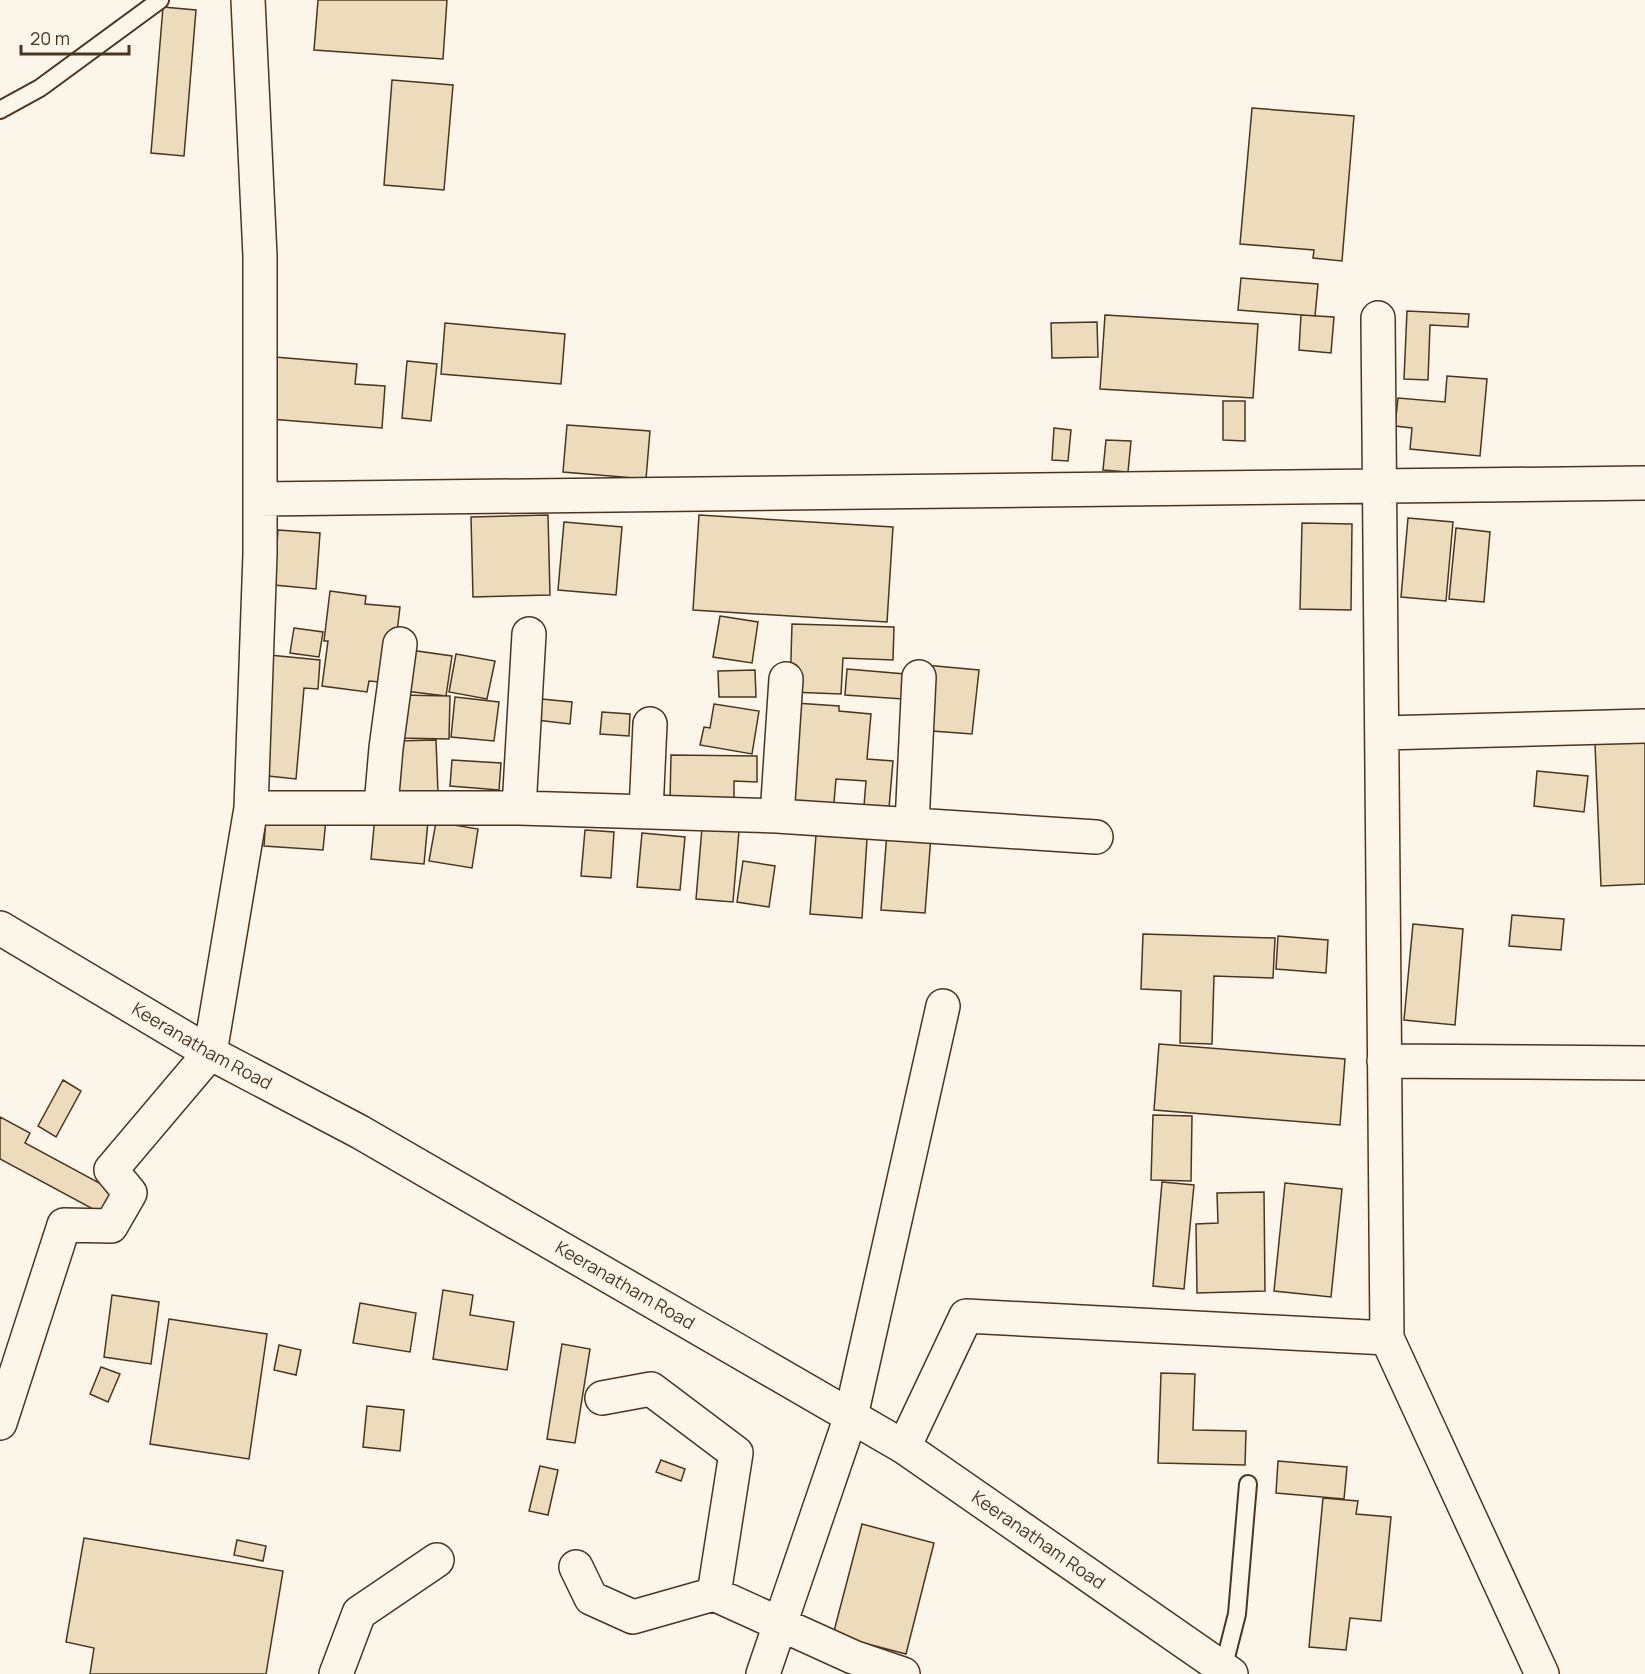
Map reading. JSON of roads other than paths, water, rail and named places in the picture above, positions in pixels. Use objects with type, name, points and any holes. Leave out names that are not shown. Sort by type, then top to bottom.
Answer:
[{"type":"street","points":[[0,1423],[64,1225],[111,1226],[130,1193],[111,1170],[210,1053],[252,808],[260,499],[260,256],[248,0]]},
{"type":"street","points":[[1378,318],[1387,1338],[1542,1674]]},
{"type":"street","points":[[260,499],[1645,483]]},
{"type":"street","points":[[519,808],[529,634]]},
{"type":"street","points":[[381,806],[400,644]]},
{"type":"street","points":[[912,825],[919,677]]},
{"type":"street","points":[[777,816],[786,679]]},
{"type":"street","points":[[646,812],[650,724]]},
{"type":"street","points":[[1382,733],[1645,726]]},
{"type":"street","points":[[252,808],[381,806],[519,808],[777,816],[1096,837]]},
{"type":"street","name":"Keeranatham Road","points":[[0,928],[210,1053],[360,1132],[904,1447],[1227,1671]]},
{"type":"street","points":[[763,1674],[851,1416],[943,1006]]},
{"type":"street","points":[[1384,1061],[1645,1063]]},
{"type":"street","points":[[904,1447],[966,1316],[1387,1338]]},
{"type":"street","points":[[602,1398],[651,1389],[736,1453],[714,1594]]},
{"type":"street","points":[[336,1674],[359,1613],[437,1560]]},
{"type":"street","points":[[576,1567],[591,1598],[633,1617],[714,1594],[853,1657],[903,1674]]},
{"type":"lane","points":[[0,110],[40,88],[160,0]]},
{"type":"lane","points":[[1227,1671],[1237,1614],[1248,1484]]}]
